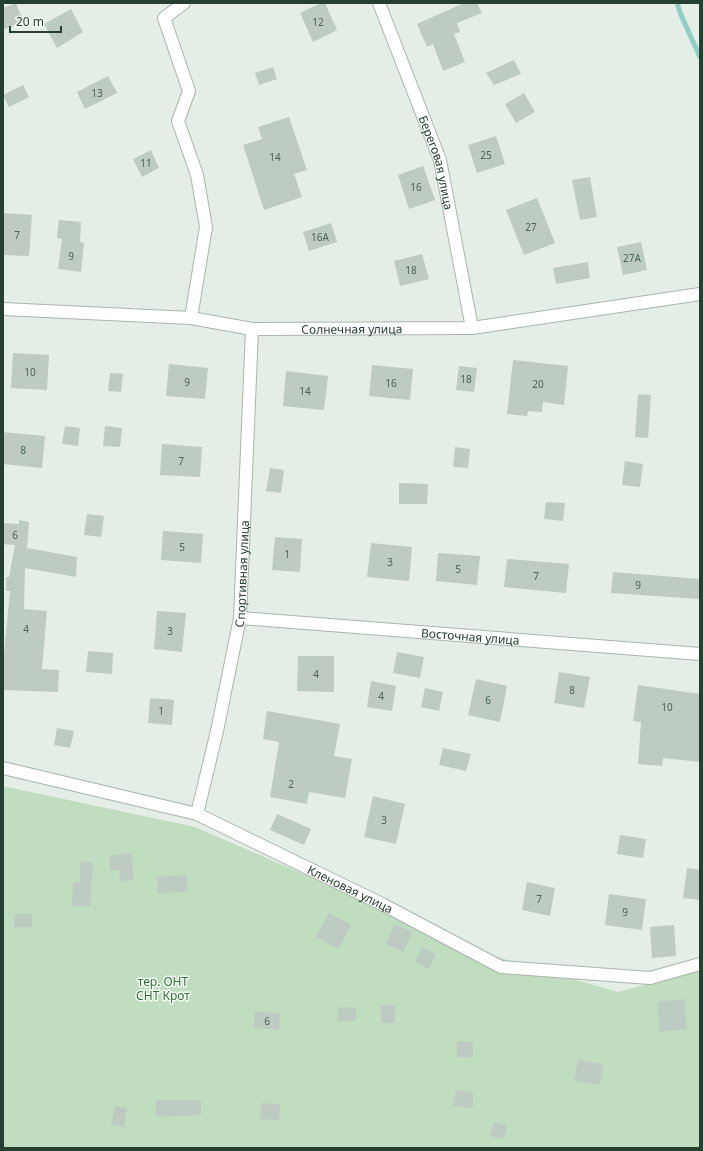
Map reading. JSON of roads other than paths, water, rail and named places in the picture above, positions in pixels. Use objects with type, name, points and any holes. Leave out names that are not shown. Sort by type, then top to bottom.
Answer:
[{"type":"street","points":[[184,3],[164,18],[188,91],[178,121],[197,175],[206,227],[191,318]]},
{"type":"street","name":"Береговая улица","points":[[379,3],[440,160],[472,328]]},
{"type":"street","name":"Солнечная улица","points":[[3,310],[191,318],[252,329],[472,328],[700,294]]},
{"type":"street","name":"Спортивная улица","points":[[197,814],[217,731],[240,618],[252,329]]},
{"type":"street","name":"Восточная улица","points":[[240,618],[700,654]]},
{"type":"street","name":"Кленовая улица","points":[[3,768],[197,814],[382,904],[501,967],[650,978],[700,964]]},
{"type":"waterway","points":[[677,3],[700,57]]},
{"type":"park label","name":"тер. ОНТ СНТ Крот","points":[[163,988]]}]
